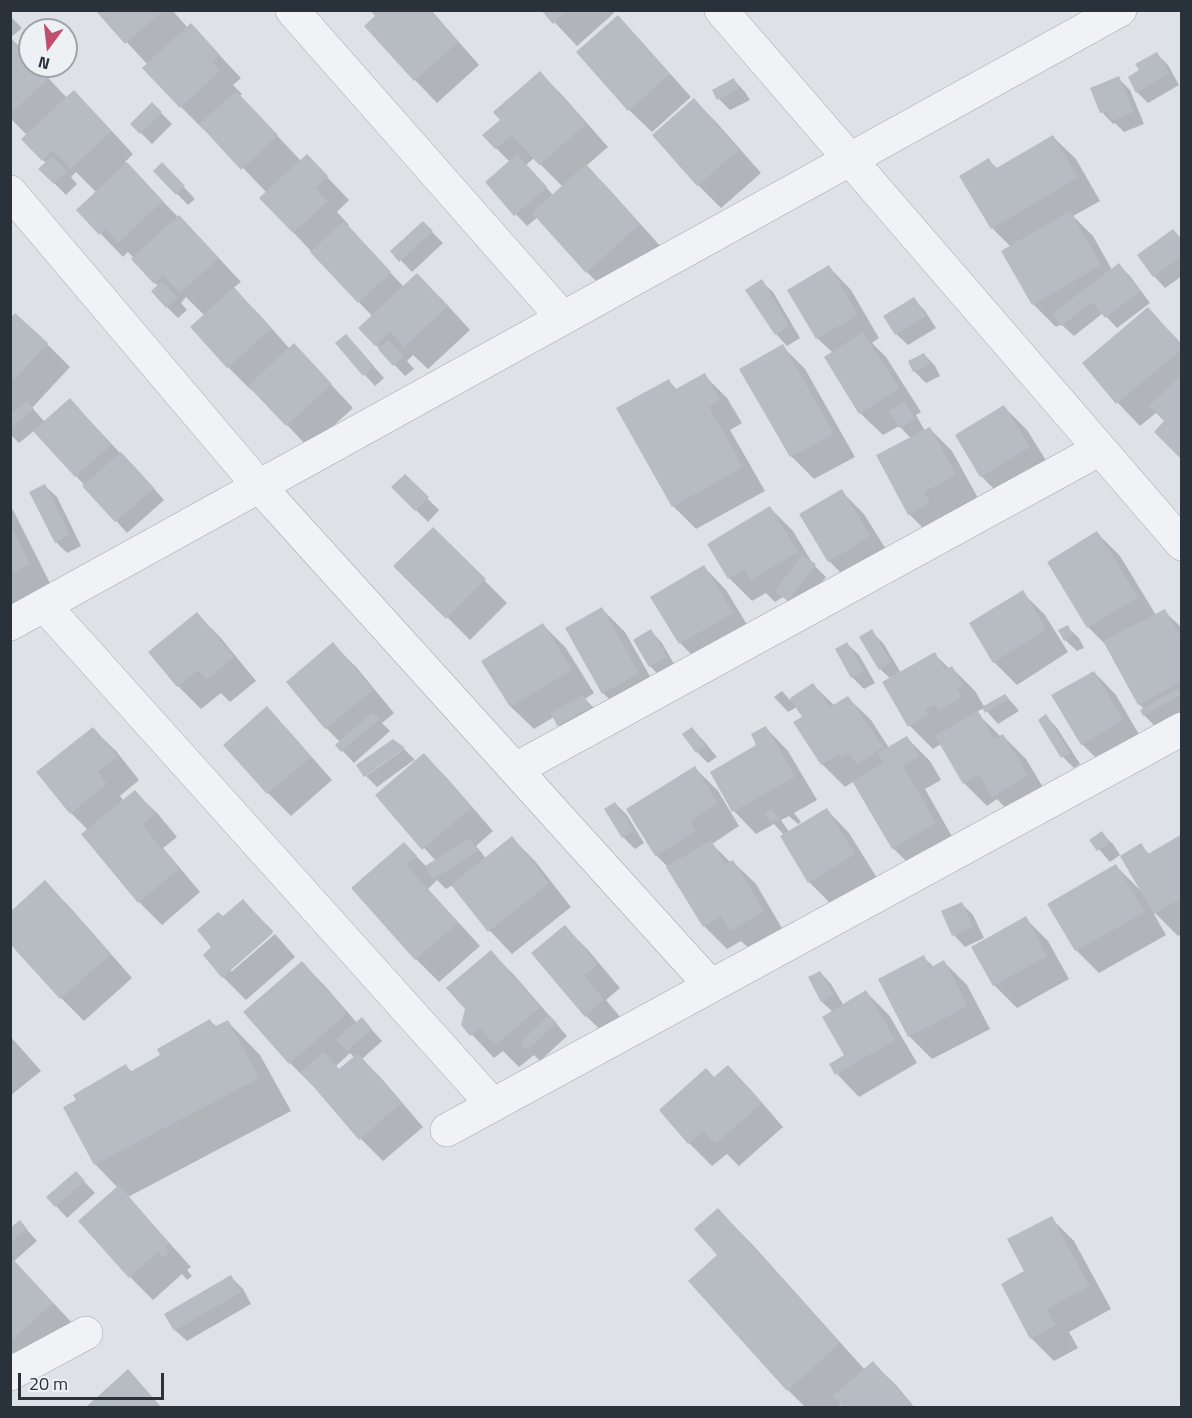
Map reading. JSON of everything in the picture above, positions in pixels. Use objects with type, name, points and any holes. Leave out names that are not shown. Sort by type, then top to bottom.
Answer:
[{"type":"street","points":[[292,10],[563,318]]},
{"type":"street","points":[[721,10],[1182,544]]},
{"type":"street","points":[[10,624],[1120,10]]},
{"type":"street","points":[[10,192],[259,486],[711,986]]},
{"type":"street","points":[[516,769],[1100,449]]},
{"type":"street","points":[[44,605],[493,1104]]},
{"type":"street","points":[[447,1130],[1182,729]]},
{"type":"street","points":[[10,1374],[86,1333]]},
{"type":"building","points":[[95,10],[164,10],[125,44]]},
{"type":"building","points":[[370,10],[430,10],[458,42],[414,81],[364,26],[375,16]]},
{"type":"building","points":[[541,10],[568,10],[553,24]]},
{"type":"building","points":[[618,15],[670,74],[628,111],[576,52]]},
{"type":"building","points":[[191,23],[220,55],[212,62],[220,71],[180,108],[142,68]]},
{"type":"building","points":[[12,39],[18,45],[18,78],[49,78],[10,114],[10,40]]},
{"type":"building","points":[[1157,52],[1169,73],[1136,93],[1128,77],[1139,70],[1135,64]]},
{"type":"building","points":[[540,71],[586,124],[539,165],[512,135],[495,149],[482,135],[500,120],[493,112]]},
{"type":"building","points":[[1119,76],[1134,112],[1111,121],[1106,111],[1100,113],[1090,88]]},
{"type":"building","points":[[734,78],[739,88],[717,100],[712,90]]},
{"type":"building","points":[[74,90],[111,131],[71,169],[53,150],[42,161],[21,139]]},
{"type":"building","points":[[236,91],[278,135],[241,170],[199,124]]},
{"type":"building","points":[[694,98],[739,150],[697,186],[652,135]]},
{"type":"building","points":[[152,102],[162,112],[140,134],[130,124]]},
{"type":"building","points":[[1053,135],[1078,177],[991,229],[959,176],[989,158],[995,169]]},
{"type":"building","points":[[307,154],[328,176],[315,188],[328,201],[293,233],[259,198]]},
{"type":"building","points":[[517,154],[547,187],[514,216],[485,182]]},
{"type":"building","points":[[52,156],[67,171],[54,184],[38,169]]},
{"type":"building","points":[[127,162],[163,201],[118,243],[105,229],[99,235],[76,210]]},
{"type":"building","points":[[162,162],[185,186],[176,195],[153,171]]},
{"type":"building","points":[[586,164],[640,224],[586,273],[532,213]]},
{"type":"building","points":[[1070,211],[1101,265],[1032,305],[1001,251]]},
{"type":"building","points":[[179,215],[219,258],[180,293],[163,275],[154,284],[131,259]]},
{"type":"building","points":[[344,221],[391,272],[358,303],[310,252]]},
{"type":"building","points":[[423,221],[433,231],[399,262],[390,251]]},
{"type":"building","points":[[1173,229],[1182,240],[1182,256],[1153,277],[1137,255]]},
{"type":"building","points":[[1119,263],[1140,291],[1105,318],[1092,302],[1061,326],[1052,314]]},
{"type":"building","points":[[829,265],[858,315],[816,339],[787,290]]},
{"type":"building","points":[[417,273],[448,306],[404,347],[390,332],[375,346],[358,328]]},
{"type":"building","points":[[762,279],[789,326],[775,335],[745,290]]},
{"type":"building","points":[[162,281],[177,297],[166,308],[151,291]]},
{"type":"building","points":[[234,287],[271,329],[227,368],[190,327]]},
{"type":"building","points":[[914,297],[926,316],[895,335],[883,316]]},
{"type":"building","points":[[1148,307],[1182,346],[1182,349],[1116,404],[1082,363]]},
{"type":"building","points":[[15,313],[48,343],[10,384],[10,318]]},
{"type":"building","points":[[863,332],[899,388],[859,414],[824,357]]},
{"type":"building","points":[[346,334],[374,366],[363,376],[335,343]]},
{"type":"building","points":[[389,340],[404,357],[393,366],[378,349]]},
{"type":"building","points":[[294,343],[332,384],[286,426],[248,386]]},
{"type":"building","points":[[783,344],[834,434],[790,457],[739,369]]},
{"type":"building","points":[[924,353],[930,364],[913,372],[908,361]]},
{"type":"building","points":[[705,373],[720,400],[709,407],[743,467],[672,507],[616,408],[669,379],[674,390]]},
{"type":"building","points":[[1182,374],[1182,460],[1154,432],[1164,421],[1149,406]]},
{"type":"building","points":[[70,398],[111,445],[75,477],[33,431]]},
{"type":"building","points":[[27,401],[34,409],[10,429],[10,416]]},
{"type":"building","points":[[905,402],[915,419],[899,428],[889,411]]},
{"type":"building","points":[[1004,405],[1030,447],[980,477],[955,435]]},
{"type":"building","points":[[930,427],[956,475],[924,492],[930,503],[908,515],[876,455]]},
{"type":"building","points":[[121,452],[154,488],[115,522],[82,486]]},
{"type":"building","points":[[405,474],[429,497],[415,511],[391,487]]},
{"type":"building","points":[[45,484],[70,535],[55,543],[29,492]]},
{"type":"building","points":[[842,489],[870,536],[828,562],[799,514]]},
{"type":"building","points":[[770,506],[798,552],[751,580],[744,569],[728,579],[707,544]]},
{"type":"building","points":[[10,525],[30,564],[10,574]]},
{"type":"building","points":[[433,527],[486,579],[446,619],[393,566]]},
{"type":"building","points":[[1097,531],[1138,597],[1087,628],[1047,562]]},
{"type":"building","points":[[802,555],[816,564],[788,601],[775,591]]},
{"type":"building","points":[[704,565],[733,613],[679,644],[650,597]]},
{"type":"building","points":[[1023,590],[1046,629],[993,663],[969,623]]},
{"type":"building","points":[[602,607],[639,673],[602,694],[565,628]]},
{"type":"building","points":[[1165,609],[1182,639],[1182,681],[1138,705],[1103,641]]},
{"type":"building","points":[[197,612],[234,657],[206,680],[198,670],[177,687],[148,652]]},
{"type":"building","points":[[543,623],[572,670],[510,707],[481,661]]},
{"type":"building","points":[[1068,625],[1073,636],[1064,641],[1058,630]]},
{"type":"building","points":[[651,629],[667,657],[649,667],[633,640]]},
{"type":"building","points":[[872,629],[891,662],[879,670],[859,637]]},
{"type":"building","points":[[333,642],[373,690],[325,729],[286,682]]},
{"type":"building","points":[[847,642],[864,671],[851,678],[835,649]]},
{"type":"building","points":[[935,652],[945,670],[952,666],[963,685],[957,688],[962,697],[938,711],[935,705],[925,710],[928,715],[908,727],[882,682]]},
{"type":"building","points":[[1094,671],[1123,720],[1081,745],[1051,695]]},
{"type":"building","points":[[813,683],[830,707],[848,696],[883,747],[857,765],[849,753],[842,758],[839,753],[821,765],[793,722],[802,717],[790,698]]},
{"type":"building","points":[[1178,689],[1181,695],[1143,716],[1140,710]]},
{"type":"building","points":[[1005,694],[1009,699],[985,713],[982,707]]},
{"type":"building","points":[[583,695],[591,707],[557,726],[551,713]]},
{"type":"building","points":[[267,706],[311,757],[267,794],[223,745]]},
{"type":"building","points":[[977,711],[994,739],[1003,734],[1028,775],[992,797],[979,774],[963,784],[935,736]]},
{"type":"building","points":[[373,712],[379,719],[341,752],[335,745]]},
{"type":"building","points":[[1046,714],[1070,753],[1061,758],[1038,720]]},
{"type":"building","points":[[766,726],[795,777],[732,812],[710,772],[756,745],[751,734]]},
{"type":"building","points":[[93,727],[117,756],[98,772],[107,784],[70,814],[36,772]]},
{"type":"building","points":[[692,727],[706,745],[696,753],[682,734]]},
{"type":"building","points":[[907,736],[919,756],[903,766],[936,823],[892,849],[852,781],[884,763],[878,753]]},
{"type":"building","points":[[393,739],[405,748],[364,777],[356,765]]},
{"type":"building","points":[[424,753],[472,807],[422,850],[375,795]]},
{"type":"building","points":[[695,766],[718,803],[690,821],[696,831],[655,856],[626,809]]},
{"type":"building","points":[[135,790],[155,813],[142,825],[179,869],[138,903],[81,834]]},
{"type":"building","points":[[615,802],[634,831],[622,838],[604,809]]},
{"type":"building","points":[[827,808],[855,854],[808,883],[780,836]]},
{"type":"building","points":[[772,809],[779,819],[771,824],[765,813]]},
{"type":"building","points":[[1102,831],[1110,843],[1097,851],[1089,840]]},
{"type":"building","points":[[1182,834],[1182,898],[1154,914],[1120,856],[1141,843],[1148,854]]},
{"type":"building","points":[[512,836],[549,883],[488,932],[451,885]]},
{"type":"building","points":[[470,838],[478,851],[433,879],[425,866]]},
{"type":"building","points":[[711,840],[725,864],[733,860],[764,911],[730,931],[721,916],[703,927],[666,867]]},
{"type":"building","points":[[404,842],[417,856],[406,865],[458,923],[415,960],[351,888]]},
{"type":"building","points":[[1116,864],[1145,912],[1075,951],[1047,904]]},
{"type":"building","points":[[45,880],[111,954],[60,999],[10,944],[10,912]]},
{"type":"building","points":[[243,899],[273,933],[222,978],[203,955],[211,947],[197,930],[218,912],[223,916]]},
{"type":"building","points":[[962,902],[973,927],[952,936],[941,911]]},
{"type":"building","points":[[1026,916],[1047,956],[993,986],[971,947]]},
{"type":"building","points":[[565,925],[598,964],[584,976],[604,1000],[585,1017],[531,953]]},
{"type":"building","points":[[491,950],[540,1007],[495,1045],[480,1028],[470,1036],[461,1025],[465,1009],[446,988]]},
{"type":"building","points":[[924,955],[930,968],[944,960],[968,1006],[908,1037],[878,979]]},
{"type":"building","points":[[302,961],[347,1013],[289,1064],[243,1012]]},
{"type":"building","points":[[820,971],[834,995],[821,1002],[808,977]]},
{"type":"building","points":[[866,990],[895,1040],[835,1075],[829,1064],[844,1055],[822,1017]]},
{"type":"building","points":[[549,1015],[557,1023],[527,1050],[520,1043]]},
{"type":"building","points":[[362,1017],[372,1029],[347,1051],[336,1039]]},
{"type":"building","points":[[210,1019],[214,1027],[228,1020],[259,1078],[94,1165],[63,1107],[76,1100],[73,1095],[126,1064],[130,1072],[160,1055],[157,1049]]},
{"type":"building","points":[[324,1052],[339,1069],[358,1053],[401,1103],[359,1140],[301,1072]]},
{"type":"building","points":[[728,1065],[762,1103],[715,1144],[704,1131],[688,1144],[659,1110],[706,1068],[714,1077]]},
{"type":"building","points":[[76,1171],[85,1181],[55,1207],[46,1197]]},
{"type":"building","points":[[119,1185],[169,1243],[165,1247],[170,1252],[163,1258],[158,1252],[129,1278],[78,1221]]},
{"type":"building","points":[[718,1208],[840,1343],[787,1391],[688,1281],[717,1255],[694,1229]]},
{"type":"building","points":[[1052,1216],[1089,1286],[1047,1309],[1056,1325],[1030,1339],[1001,1284],[1024,1271],[1007,1239]]},
{"type":"building","points":[[20,1220],[27,1229],[10,1243],[10,1228]]},
{"type":"building","points":[[10,1256],[53,1303],[10,1342]]},
{"type":"building","points":[[231,1275],[241,1292],[174,1331],[164,1314]]},
{"type":"building","points":[[873,1361],[914,1408],[843,1408],[833,1396]]},
{"type":"building","points":[[128,1369],[162,1408],[85,1408]]}]
